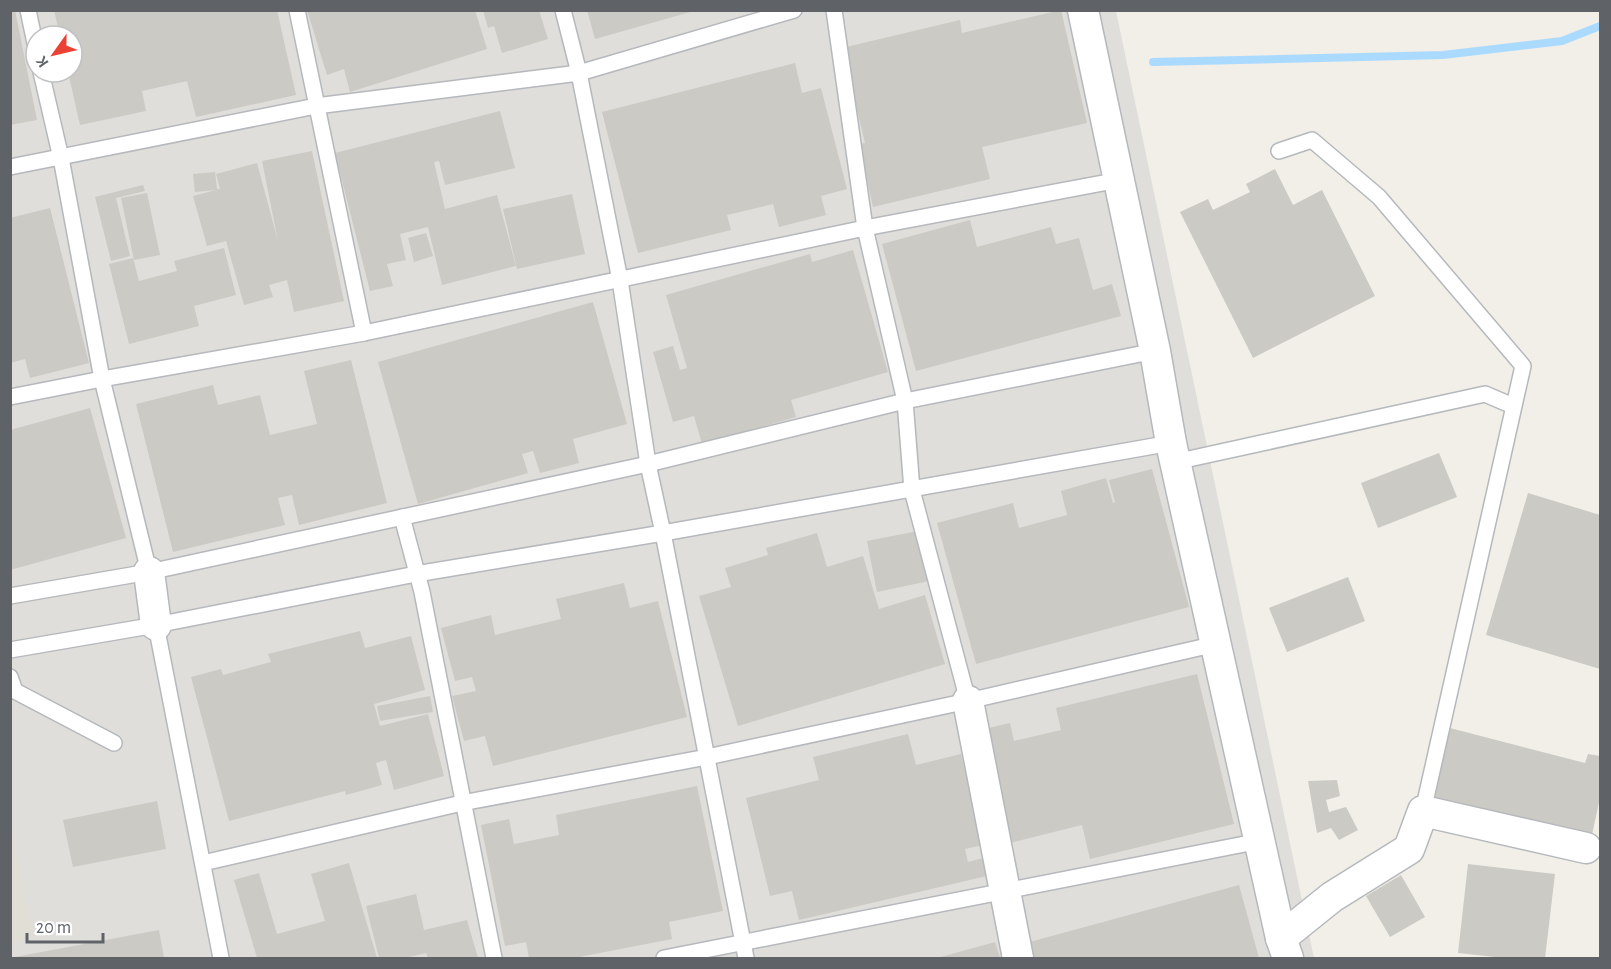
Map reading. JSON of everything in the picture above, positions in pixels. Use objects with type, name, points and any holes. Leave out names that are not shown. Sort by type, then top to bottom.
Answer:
[{"type":"street","points":[[1083,10],[1155,351],[1173,453],[1285,948]]},
{"type":"street","points":[[149,572],[156,626]]},
{"type":"street","points":[[968,701],[1018,958]]},
{"type":"street","points":[[1285,948],[1332,897],[1409,849],[1423,811],[1586,849]]},
{"type":"lane","points":[[297,10],[364,333]]},
{"type":"lane","points":[[563,10],[579,73],[620,280],[648,464],[746,958]]},
{"type":"lane","points":[[10,167],[316,106],[579,73],[794,10]]},
{"type":"lane","points":[[834,10],[865,228],[905,401],[912,490],[968,701]]},
{"type":"lane","points":[[44,84],[61,158],[102,379],[149,572]]},
{"type":"lane","points":[[1279,151],[1312,140],[1379,196],[1522,366],[1423,811]]},
{"type":"lane","points":[[10,397],[364,333],[865,228],[1119,180]]},
{"type":"lane","points":[[10,596],[149,572],[648,464],[905,401],[1155,351]]},
{"type":"lane","points":[[10,650],[156,626],[416,574],[912,490],[1173,453],[1485,394],[1513,406]]},
{"type":"lane","points":[[402,517],[422,592],[462,804],[495,958]]},
{"type":"lane","points":[[156,626],[221,958]]},
{"type":"lane","points":[[202,863],[462,804],[707,757],[968,701],[1216,644]]},
{"type":"lane","points":[[10,676],[15,690],[114,742]]},
{"type":"lane","points":[[664,958],[1260,842]]},
{"type":"shaded area","points":[[10,11],[1116,11],[1314,958],[11,958]]},
{"type":"shaded area","points":[[10,822],[34,938],[11,943],[10,943]]},
{"type":"building","points":[[10,10],[15,10],[24,55],[24,84],[30,84],[37,120],[10,125]]},
{"type":"building","points":[[54,10],[277,10],[296,95],[196,117],[187,81],[142,91],[146,111],[80,125],[71,84],[84,84],[84,24],[57,24]]},
{"type":"building","points":[[307,10],[475,10],[487,49],[350,92],[344,69],[327,75]]},
{"type":"building","points":[[483,10],[539,10],[548,39],[502,53],[494,26],[488,28]]},
{"type":"building","points":[[587,10],[694,10],[694,11],[595,39]]},
{"type":"building","points":[[1061,10],[1087,123],[982,147],[990,179],[873,207],[859,144],[865,143],[842,48],[960,20],[962,33]]},
{"type":"building","points":[[795,63],[802,93],[821,88],[847,189],[821,196],[826,215],[779,227],[773,204],[727,215],[731,230],[638,253],[602,112]]},
{"type":"building","points":[[500,111],[515,168],[445,185],[439,161],[434,162],[445,209],[497,195],[516,266],[442,285],[428,227],[400,234],[406,260],[387,264],[393,286],[370,291],[335,153]]},
{"type":"building","points":[[312,151],[344,301],[294,312],[287,280],[269,285],[273,297],[244,305],[226,241],[207,246],[193,196],[216,190],[195,192],[193,174],[215,172],[217,189],[220,189],[216,174],[257,163],[278,241],[262,161]]},
{"type":"building","points":[[1275,169],[1293,205],[1322,190],[1375,296],[1253,358],[1180,212],[1208,199],[1213,210],[1250,192],[1246,184]]},
{"type":"building","points":[[143,185],[145,191],[116,198],[130,256],[111,261],[95,197]]},
{"type":"building","points":[[147,193],[160,255],[134,260],[121,198]]},
{"type":"building","points":[[572,194],[585,254],[517,269],[503,209]]},
{"type":"building","points":[[50,208],[89,363],[30,378],[25,359],[10,363],[10,218]]},
{"type":"building","points":[[970,220],[977,247],[1051,227],[1056,244],[1079,238],[1093,290],[1112,284],[1121,316],[916,371],[882,244]]},
{"type":"building","points":[[426,233],[433,256],[414,262],[408,238]]},
{"type":"building","points":[[224,248],[236,295],[194,306],[199,326],[129,344],[109,264],[133,258],[139,281],[177,271],[174,261]]},
{"type":"building","points":[[853,250],[888,372],[791,400],[796,417],[702,444],[694,416],[673,422],[653,352],[673,346],[680,370],[687,368],[666,295],[810,254],[812,262]]},
{"type":"building","points":[[593,302],[627,424],[573,439],[579,463],[540,473],[533,451],[522,454],[528,473],[418,504],[378,362]]},
{"type":"building","points":[[351,360],[387,503],[299,525],[292,495],[278,498],[285,525],[173,552],[136,404],[213,385],[218,405],[260,395],[270,435],[317,424],[304,371]]},
{"type":"building","points":[[90,408],[126,538],[10,570],[10,430]]},
{"type":"building","points":[[1439,453],[1457,497],[1378,528],[1361,483]]},
{"type":"building","points":[[1152,469],[1189,607],[976,664],[937,523],[1013,503],[1019,528],[1067,515],[1061,491],[1106,478],[1113,503],[1115,502],[1109,480]]},
{"type":"building","points":[[1528,493],[1600,515],[1600,669],[1486,635]]},
{"type":"building","points":[[923,530],[929,581],[877,592],[867,541]]},
{"type":"building","points":[[817,533],[827,567],[863,556],[879,609],[925,595],[945,664],[738,726],[699,596],[731,587],[725,568],[768,555],[766,548]]},
{"type":"building","points":[[1348,577],[1365,621],[1287,652],[1269,608]]},
{"type":"building","points":[[624,583],[630,608],[658,601],[687,717],[493,766],[485,736],[464,741],[452,696],[476,691],[472,677],[455,681],[441,628],[491,615],[495,635],[561,619],[556,599]]},
{"type":"building","points":[[360,631],[365,648],[411,636],[425,690],[374,704],[380,726],[428,714],[444,776],[394,790],[386,760],[376,763],[382,785],[346,795],[345,791],[229,821],[191,677],[221,669],[223,675],[271,662],[268,654]]},
{"type":"building","points":[[1197,674],[1234,824],[1090,859],[1082,825],[1010,843],[984,729],[1010,723],[1014,741],[1061,730],[1056,708]]},
{"type":"building","points":[[430,696],[433,712],[380,721],[377,706]]},
{"type":"building","points":[[1450,728],[1585,763],[1588,754],[1600,756],[1600,798],[1591,839],[1433,798]]},
{"type":"building","points":[[908,734],[916,765],[961,754],[983,845],[965,849],[968,862],[987,857],[991,875],[799,920],[792,891],[770,896],[746,798],[819,780],[813,757]]},
{"type":"building","points":[[1337,780],[1340,796],[1326,800],[1329,812],[1346,807],[1358,830],[1339,840],[1331,828],[1317,833],[1308,781]]},
{"type":"building","points":[[697,786],[723,911],[669,922],[672,939],[574,958],[529,958],[526,942],[505,946],[481,825],[509,819],[514,844],[559,835],[556,815]]},
{"type":"building","points":[[157,801],[166,849],[73,867],[63,820]]},
{"type":"building","points":[[349,863],[377,958],[257,958],[234,880],[259,873],[277,934],[325,921],[311,874]]},
{"type":"building","points":[[1468,864],[1555,874],[1545,958],[1504,958],[1458,953]]},
{"type":"building","points":[[1401,875],[1425,917],[1390,937],[1366,896]]},
{"type":"building","points":[[1239,885],[1259,958],[1030,958],[1026,943]]},
{"type":"building","points":[[416,894],[424,930],[467,920],[478,958],[428,958],[426,953],[405,958],[379,958],[366,906]]},
{"type":"building","points":[[159,930],[164,958],[15,958],[15,957]]},
{"type":"building","points":[[995,942],[1000,958],[937,958]]},
{"type":"waterway","points":[[1153,62],[1443,55],[1562,41],[1600,26]]}]
